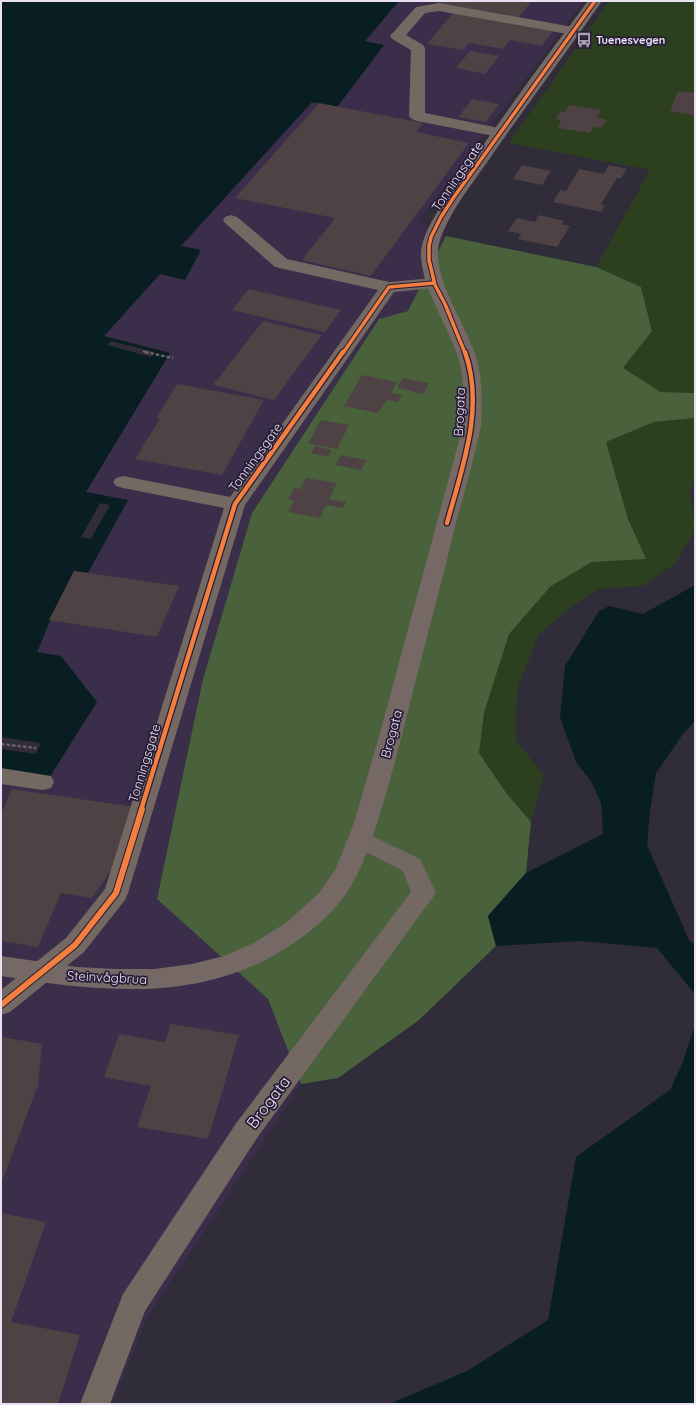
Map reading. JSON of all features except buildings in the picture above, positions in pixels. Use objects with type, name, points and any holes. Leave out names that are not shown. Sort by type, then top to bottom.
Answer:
[{"type":"main road","name":"Tonningsgate","points":[[434,283],[430,260],[430,246],[435,230],[445,212],[499,132],[595,1]]},
{"type":"main road","name":"Brogata","points":[[189,976],[222,968],[263,951],[281,941],[313,915],[325,903],[344,876],[360,839],[384,760],[472,426],[472,381],[466,355],[444,302],[434,283]]},
{"type":"main road","name":"Steinvågbrua","points":[[1,966],[77,977],[123,980],[157,980],[189,976]]},
{"type":"street","points":[[499,132],[417,116],[418,48],[397,36],[421,10],[439,7],[573,31]]},
{"type":"street","points":[[231,220],[281,263],[389,287],[434,283]]},
{"type":"street","name":"Tonningsgate","points":[[1,1005],[75,945],[116,893],[235,504],[389,287]]},
{"type":"street","points":[[123,482],[235,504]]},
{"type":"street","points":[[1,776],[43,782]]},
{"type":"street","name":"Brogata","points":[[95,1404],[133,1304],[247,1130],[424,893],[412,865],[360,839]]},
{"type":"path","points":[[143,351],[173,358]]},
{"type":"path","points":[[1,744],[36,748]]},
{"type":"shaded area","points":[[1,1],[399,1],[365,41],[384,45],[337,107],[312,102],[181,246],[201,250],[185,280],[160,274],[104,336],[170,353],[86,492],[128,500],[88,573],[74,571],[37,652],[61,656],[97,702],[49,778],[1,771]]},
{"type":"shaded area","points":[[399,1],[584,1],[418,222],[446,236],[408,311],[379,319],[252,513],[203,679],[157,899],[268,999],[301,1084],[145,1321],[113,1404],[1,1404],[1,771],[37,652],[50,621],[74,571],[128,500],[86,492],[170,353],[104,336],[160,274],[201,250],[181,246],[312,102],[337,107],[384,46],[365,42]]},
{"type":"shaded area","points":[[695,585],[695,721],[683,734],[656,773],[650,811],[647,845],[689,940],[692,943],[695,942],[695,994],[657,948],[581,941],[496,946],[488,916],[526,873],[603,834],[601,803],[591,781],[577,764],[560,718],[565,666],[599,611],[609,606],[643,614]]},
{"type":"shaded area","points":[[695,1025],[695,1404],[389,1404],[467,1371],[548,1320],[576,1157],[670,1090],[682,1064]]},
{"type":"green space","points":[[609,1],[695,1],[695,393],[661,392],[623,368],[652,331],[641,287],[596,267],[650,170],[509,143]]},
{"type":"green space","points":[[446,236],[596,267],[641,287],[652,331],[623,368],[661,392],[695,393],[695,418],[654,422],[606,442],[628,519],[646,559],[592,562],[551,586],[509,634],[484,713],[479,753],[507,794],[531,822],[526,873],[488,916],[496,946],[419,1020],[338,1078],[301,1084],[268,999],[157,899],[203,679],[252,513],[379,319],[408,311]]},
{"type":"green space","points":[[695,418],[695,478],[690,491],[695,529],[677,562],[642,586],[598,589],[575,604],[539,634],[517,690],[516,740],[544,776],[531,822],[507,794],[479,753],[484,713],[509,634],[551,586],[592,562],[646,559],[628,519],[606,442],[654,422]]},
{"type":"pier","points":[[111,341],[155,352],[151,357],[107,345]]},
{"type":"pier","points":[[100,503],[110,505],[91,539],[81,537]]},
{"type":"pier","points":[[1,737],[41,743],[36,754],[1,749]]},
{"type":"cycle path","points":[[447,523],[469,439],[473,396],[471,375],[466,354],[459,335],[436,288],[431,274],[429,250],[431,237],[435,227],[454,197],[595,1]]},
{"type":"cycle path","points":[[1,1005],[75,945],[116,893],[235,504],[389,287],[434,283]]},
{"type":"place","name":"Tuenesvegen","points":[[584,40]]}]
